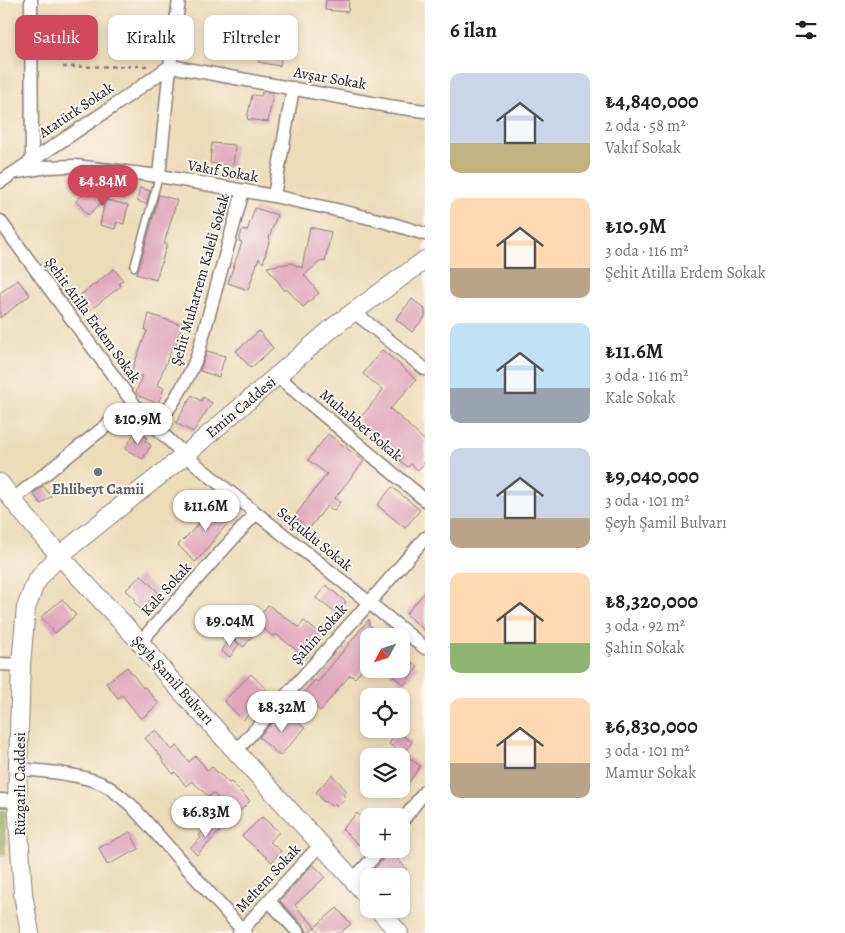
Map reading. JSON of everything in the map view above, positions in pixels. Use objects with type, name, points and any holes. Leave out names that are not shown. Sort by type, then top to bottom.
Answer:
[{"type":"street","points":[[31,0],[32,159]]},
{"type":"street","points":[[159,176],[179,0]]},
{"type":"street","name":"Atatürk Sokak","points":[[0,182],[170,66]]},
{"type":"street","name":"Avşar Sokak","points":[[170,66],[425,111]]},
{"type":"street","points":[[274,196],[293,88]]},
{"type":"street","name":"Vakıf Sokak","points":[[12,173],[75,166],[159,176],[274,196],[386,222],[425,234]]},
{"type":"street","name":"Şehit Muharrem Kaleli Sokak","points":[[156,428],[192,370],[198,354],[243,191]]},
{"type":"street","name":"Şehit Atilla Erdem Sokak","points":[[0,221],[134,404],[184,455]]},
{"type":"street","name":"Emin Caddesi","points":[[59,556],[184,455],[337,324],[425,260]]},
{"type":"street","points":[[354,312],[425,369]]},
{"type":"street","name":"Muhabbet Sokak","points":[[277,376],[425,500]]},
{"type":"street","points":[[12,500],[134,404]]},
{"type":"street","name":"Selçuklu Sokak","points":[[184,455],[425,648]]},
{"type":"street","name":"Şeyh Şamil Bulvarı","points":[[0,483],[36,530],[59,556],[140,642],[170,678],[360,888]]},
{"type":"street","name":"Kale Sokak","points":[[140,642],[256,513]]},
{"type":"street","name":"Şahin Sokak","points":[[236,751],[425,538]]},
{"type":"street","name":"Rüzgarlı Caddesi","points":[[30,933],[9,800],[19,768],[21,665],[26,608],[35,584],[59,556]]},
{"type":"street","points":[[0,664],[21,665]]},
{"type":"street","points":[[19,768],[80,777],[101,783],[110,788],[131,805],[242,932]]},
{"type":"street","points":[[410,811],[425,791]]},
{"type":"street","name":"Meltem Sokak","points":[[242,932],[320,844]]},
{"type":"street","points":[[353,880],[373,858]]},
{"type":"street","points":[[269,901],[299,933]]},
{"type":"street","points":[[386,918],[399,933]]},
{"type":"lane","points":[[134,268],[159,176]]},
{"type":"path","points":[[63,67],[170,66]]},
{"type":"green space","points":[[0,812],[4,812],[5,855],[0,855]]},
{"type":"building","points":[[326,0],[349,0],[348,12],[325,10]]},
{"type":"building","points":[[258,60],[281,60],[280,66],[258,62]]},
{"type":"building","points":[[262,92],[273,93],[268,122],[247,119],[252,95],[261,96]]},
{"type":"building","points":[[212,143],[235,145],[233,166],[210,163]]},
{"type":"building","points":[[96,184],[108,198],[106,200],[128,205],[124,224],[117,222],[115,229],[100,225],[105,200],[88,215],[76,201]]},
{"type":"building","points":[[140,188],[150,191],[146,204],[137,201]]},
{"type":"building","points":[[159,195],[177,200],[156,280],[136,274]]},
{"type":"building","points":[[255,208],[277,215],[263,263],[259,258],[248,290],[228,283],[242,242],[239,241],[242,230],[247,231]]},
{"type":"building","points":[[310,227],[331,232],[325,262],[321,261],[304,275],[319,293],[303,307],[287,289],[285,291],[267,267],[291,263],[302,268]]},
{"type":"building","points":[[114,269],[123,280],[119,283],[121,286],[90,310],[79,296]]},
{"type":"building","points":[[18,280],[30,295],[0,318],[0,293]]},
{"type":"building","points":[[412,299],[425,309],[425,317],[412,332],[396,319]]},
{"type":"building","points":[[149,314],[182,325],[176,345],[174,344],[157,385],[164,388],[158,404],[139,396],[136,392],[142,376],[131,372],[147,331],[145,330]]},
{"type":"building","points":[[259,331],[273,348],[251,368],[236,351]]},
{"type":"building","points":[[382,350],[416,380],[390,409],[425,441],[425,462],[418,470],[411,464],[408,467],[400,461],[403,457],[375,434],[370,431],[368,434],[359,427],[362,423],[358,421],[383,390],[363,374]]},
{"type":"building","points":[[207,351],[225,356],[219,377],[200,371]]},
{"type":"building","points":[[192,395],[201,401],[203,397],[212,403],[193,432],[176,423]]},
{"type":"building","points":[[136,430],[147,437],[145,441],[151,445],[143,459],[125,449]]},
{"type":"building","points":[[328,434],[364,461],[335,498],[340,502],[334,511],[327,506],[309,529],[294,517],[327,474],[308,460]]},
{"type":"building","points":[[43,486],[51,496],[41,504],[33,494]]},
{"type":"building","points":[[392,487],[420,510],[405,528],[377,505]]},
{"type":"building","points":[[216,501],[234,516],[208,549],[195,562],[178,545],[193,530]]},
{"type":"building","points":[[141,575],[158,592],[141,610],[134,602],[136,600],[126,590]]},
{"type":"building","points":[[326,585],[346,602],[337,614],[316,598]]},
{"type":"building","points":[[425,592],[425,631],[406,614]]},
{"type":"building","points":[[62,599],[76,615],[55,633],[41,617]]},
{"type":"building","points":[[268,605],[299,627],[304,621],[323,636],[306,658],[276,634],[274,637],[255,622]]},
{"type":"building","points":[[369,619],[369,625],[373,628],[362,628]]},
{"type":"building","points":[[242,623],[255,632],[244,647],[232,638]]},
{"type":"building","points":[[360,630],[360,672],[355,678],[350,675],[320,711],[301,696],[315,680],[318,682]]},
{"type":"building","points":[[230,637],[239,644],[230,657],[221,651]]},
{"type":"building","points":[[410,661],[418,667],[410,677]]},
{"type":"building","points":[[127,667],[143,688],[145,687],[159,704],[141,719],[122,695],[118,698],[106,683]]},
{"type":"building","points":[[251,674],[270,693],[243,720],[224,701]]},
{"type":"building","points":[[396,678],[409,678],[404,685]]},
{"type":"building","points":[[284,710],[305,728],[280,756],[259,737]]},
{"type":"building","points":[[156,730],[172,750],[177,746],[189,762],[196,756],[208,771],[212,767],[250,801],[235,816],[213,793],[209,797],[192,781],[186,786],[175,772],[173,774],[145,738]]},
{"type":"building","points":[[393,738],[406,738],[412,742],[408,748],[395,748],[389,744]]},
{"type":"building","points":[[410,758],[420,766],[410,781]]},
{"type":"building","points":[[332,775],[347,791],[343,795],[346,798],[337,806],[334,803],[331,806],[326,801],[324,802],[316,792]]},
{"type":"building","points":[[357,813],[360,816],[360,844],[359,845],[342,829]]},
{"type":"building","points":[[262,817],[279,832],[270,842],[281,851],[272,862],[242,836]]},
{"type":"building","points":[[211,824],[213,827],[216,824],[221,830],[197,855],[190,848],[201,838],[199,835]]},
{"type":"building","points":[[130,832],[139,849],[107,865],[99,848]]},
{"type":"building","points":[[384,858],[396,858],[406,868],[375,868]]},
{"type":"building","points":[[313,864],[325,877],[295,905],[315,927],[307,933],[305,927],[280,901]]},
{"type":"building","points":[[337,908],[351,924],[340,933],[320,933],[315,927]]},
{"type":"place","name":"Ehlibeyt Camii","points":[[98,472]]}]
